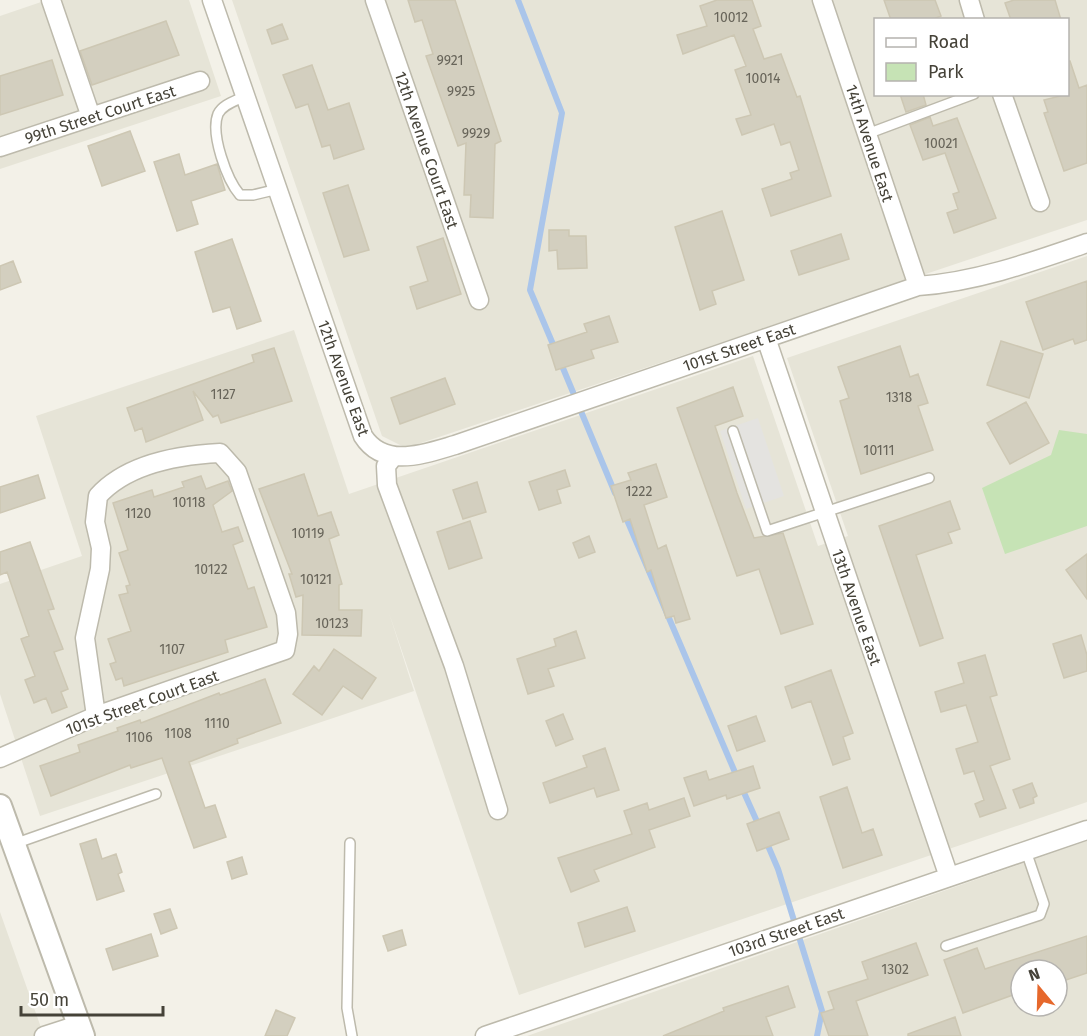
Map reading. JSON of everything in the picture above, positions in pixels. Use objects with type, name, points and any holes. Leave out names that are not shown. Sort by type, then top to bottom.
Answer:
[{"type":"street","points":[[51,0],[91,117]]},
{"type":"street","name":"12th Avenue East","points":[[212,0],[363,436],[376,450],[393,457]]},
{"type":"street","name":"12th Avenue Court East","points":[[375,0],[479,300]]},
{"type":"street","name":"14th Avenue East","points":[[822,0],[918,286]]},
{"type":"street","points":[[969,0],[974,18]]},
{"type":"street","name":"99th Street Court East","points":[[0,147],[200,81]]},
{"type":"street","points":[[1003,96],[1040,202]]},
{"type":"street","name":"101st Street East","points":[[393,457],[426,454],[454,445],[918,286],[948,284],[1021,266],[1087,243]]},
{"type":"street","name":"13th Avenue East","points":[[766,338],[949,877]]},
{"type":"street","name":"101st Street Court East","points":[[0,758],[96,716],[285,650],[288,634],[286,613],[237,472],[220,453],[194,454],[141,468],[120,477],[98,496],[95,516],[101,548],[85,638],[96,716]]},
{"type":"street","points":[[393,457],[386,466],[387,485],[454,666],[498,810]]},
{"type":"street","points":[[0,806],[80,1030],[44,1036]]},
{"type":"street","name":"103rd Street East","points":[[485,1036],[1087,830]]},
{"type":"lane","points":[[245,96],[223,107],[217,116],[217,144],[233,187],[240,195],[253,195],[278,189]]},
{"type":"lane","points":[[867,134],[969,96]]},
{"type":"lane","points":[[733,431],[767,531],[929,478]]},
{"type":"lane","points":[[14,844],[156,794]]},
{"type":"lane","points":[[350,843],[347,1008],[352,1036]]},
{"type":"lane","points":[[946,946],[1040,915],[1044,904],[1026,851]]},
{"type":"shaded area","points":[[47,0],[189,0],[221,96],[0,169],[0,16]]},
{"type":"shaded area","points":[[232,0],[1087,0],[1087,220],[406,448],[382,436]]},
{"type":"shaded area","points":[[1087,256],[1087,802],[519,995],[389,613],[414,691],[40,816],[0,694],[0,584],[82,556],[36,416],[294,330],[349,494],[753,356],[818,546],[848,536],[787,358]]},
{"type":"shaded area","points":[[758,418],[784,496],[746,509],[720,431]]},
{"type":"shaded area","points":[[1087,841],[1087,1036],[527,1036]]},
{"type":"shaded area","points":[[0,912],[44,1036],[0,1036]]},
{"type":"green space","points":[[1059,430],[1087,434],[1087,526],[1005,554],[982,488],[1051,455]]},
{"type":"building","points":[[408,0],[455,0],[501,141],[495,144],[493,218],[470,217],[471,195],[464,195],[466,143],[458,146],[426,56],[433,54],[422,20],[415,22]]},
{"type":"building","points":[[717,0],[752,0],[761,26],[753,29],[764,59],[781,54],[797,97],[800,96],[831,196],[771,216],[762,189],[792,179],[790,173],[799,170],[790,142],[781,145],[774,124],[742,135],[736,119],[751,115],[735,70],[746,66],[734,35],[683,54],[677,35],[707,26],[700,6]]},
{"type":"building","points":[[884,0],[935,0],[941,16],[936,18],[890,18]]},
{"type":"building","points":[[1014,0],[1055,0],[1060,18],[1010,18],[1005,3]]},
{"type":"building","points":[[166,21],[179,55],[92,85],[80,51]]},
{"type":"building","points":[[282,24],[288,39],[272,44],[267,30]]},
{"type":"building","points":[[52,60],[63,95],[0,115],[0,76]]},
{"type":"building","points":[[1070,61],[1079,88],[1087,85],[1087,163],[1064,171],[1044,113],[1048,112],[1044,100],[1069,96]]},
{"type":"building","points":[[312,65],[328,110],[349,103],[364,149],[334,159],[330,145],[322,147],[308,104],[296,108],[283,75]]},
{"type":"building","points":[[901,96],[924,96],[926,105],[906,112]]},
{"type":"building","points":[[930,117],[933,126],[957,118],[996,218],[954,233],[947,213],[958,209],[953,194],[959,192],[945,153],[923,160],[910,125]]},
{"type":"building","points":[[130,131],[145,171],[102,186],[88,146]]},
{"type":"building","points":[[179,154],[185,175],[217,164],[225,190],[191,201],[198,224],[177,231],[154,162]]},
{"type":"building","points":[[348,185],[369,250],[344,257],[323,193]]},
{"type":"building","points":[[722,211],[744,280],[712,291],[716,304],[700,310],[675,227]]},
{"type":"building","points":[[549,230],[569,230],[569,236],[586,236],[587,268],[558,269],[557,250],[549,251]]},
{"type":"building","points":[[841,234],[849,259],[799,275],[791,251]]},
{"type":"building","points":[[443,238],[461,294],[417,309],[410,287],[428,281],[417,247]]},
{"type":"building","points":[[232,239],[261,321],[237,329],[230,307],[213,312],[195,252]]},
{"type":"building","points":[[13,261],[21,282],[0,290],[0,266]]},
{"type":"building","points":[[1087,281],[1087,340],[1075,344],[1073,339],[1043,350],[1026,302]]},
{"type":"building","points":[[609,316],[618,342],[591,350],[594,358],[556,370],[548,345],[587,332],[584,324]]},
{"type":"building","points":[[1001,341],[1043,354],[1029,398],[987,385]]},
{"type":"building","points":[[900,346],[910,377],[918,374],[928,403],[918,406],[933,450],[861,474],[840,401],[849,398],[838,367]]},
{"type":"building","points":[[274,348],[292,401],[221,423],[218,415],[213,417],[193,391],[203,420],[146,442],[142,428],[135,431],[127,408],[254,362],[252,355]]},
{"type":"building","points":[[445,378],[455,404],[400,424],[391,398]]},
{"type":"building","points":[[733,387],[743,416],[715,426],[737,493],[754,538],[783,533],[813,624],[781,634],[759,569],[737,576],[677,408]]},
{"type":"building","points":[[1026,402],[1049,443],[1010,464],[987,423]]},
{"type":"building","points":[[656,464],[667,497],[644,505],[658,549],[666,545],[690,619],[676,623],[674,616],[666,618],[651,570],[647,572],[630,519],[623,522],[611,486],[631,480],[628,473]]},
{"type":"building","points":[[565,470],[570,486],[557,490],[561,503],[539,510],[529,482]]},
{"type":"building","points":[[304,474],[318,516],[331,512],[339,535],[329,539],[342,584],[339,585],[339,610],[362,610],[361,636],[302,635],[303,595],[296,597],[289,574],[292,574],[259,489]]},
{"type":"building","points":[[38,475],[45,498],[0,513],[0,487]]},
{"type":"building","points":[[201,476],[206,489],[228,481],[232,491],[213,505],[222,532],[238,527],[243,541],[233,545],[248,589],[254,587],[267,627],[225,640],[228,652],[124,686],[122,678],[116,680],[110,664],[116,662],[108,639],[131,631],[119,595],[128,593],[126,586],[130,585],[119,553],[128,550],[113,503],[152,490],[154,497],[184,487],[182,482]]},
{"type":"building","points":[[477,482],[486,512],[463,519],[453,490]]},
{"type":"building","points":[[950,501],[960,529],[948,533],[952,543],[916,555],[943,638],[920,646],[879,526]]},
{"type":"building","points":[[470,521],[482,558],[449,569],[437,532]]},
{"type":"building","points":[[589,536],[595,552],[579,558],[573,543]]},
{"type":"building","points":[[30,542],[54,609],[48,610],[63,649],[54,652],[68,689],[61,692],[67,707],[52,713],[46,698],[34,703],[25,680],[35,676],[21,639],[29,636],[7,572],[0,575],[0,552]]},
{"type":"building","points":[[1087,554],[1087,599],[1066,570]]},
{"type":"building","points":[[576,631],[585,658],[548,669],[554,686],[528,694],[517,659],[556,646],[554,639]]},
{"type":"building","points":[[1081,635],[1087,655],[1087,671],[1064,678],[1053,644]]},
{"type":"building","points":[[334,649],[376,678],[362,699],[343,686],[322,715],[293,694],[314,666],[319,671]]},
{"type":"building","points":[[985,655],[997,695],[990,697],[1010,759],[990,766],[1006,808],[980,817],[975,804],[984,800],[974,771],[964,774],[956,749],[978,742],[966,705],[941,712],[935,692],[964,683],[958,663]]},
{"type":"building","points":[[831,670],[853,733],[843,737],[850,759],[833,765],[811,701],[792,708],[785,687]]},
{"type":"building","points":[[265,679],[281,723],[237,739],[238,743],[189,762],[205,808],[215,805],[226,837],[194,848],[162,758],[131,768],[130,765],[51,796],[40,766],[80,752],[78,745],[118,731],[117,728],[140,720],[141,723],[219,693],[220,695]]},
{"type":"building","points":[[563,714],[573,739],[556,746],[546,721]]},
{"type":"building","points":[[756,716],[765,741],[737,751],[728,726]]},
{"type":"building","points":[[605,748],[619,790],[597,797],[594,788],[550,803],[543,783],[587,767],[583,756]]},
{"type":"building","points":[[753,766],[760,788],[727,799],[726,795],[694,806],[684,778],[706,771],[709,780]]},
{"type":"building","points":[[1032,783],[1037,796],[1033,798],[1034,803],[1020,808],[1013,790]]},
{"type":"building","points":[[847,787],[862,833],[873,829],[882,855],[843,868],[820,797]]},
{"type":"building","points":[[684,798],[690,816],[649,830],[655,847],[594,870],[599,881],[571,892],[558,858],[632,834],[624,811],[647,803],[649,810]]},
{"type":"building","points":[[779,812],[789,839],[757,851],[747,824]]},
{"type":"building","points":[[96,839],[102,859],[116,854],[122,872],[118,874],[124,891],[97,900],[80,844]]},
{"type":"building","points":[[242,857],[247,874],[232,879],[227,862]]},
{"type":"building","points":[[627,907],[635,931],[585,947],[578,923]]},
{"type":"building","points":[[170,909],[177,928],[161,934],[154,914]]},
{"type":"building","points":[[402,930],[406,945],[388,951],[383,936]]},
{"type":"building","points":[[151,934],[158,956],[113,970],[106,949]]},
{"type":"building","points":[[1087,936],[1087,973],[1069,979],[1069,958],[1019,958]]},
{"type":"building","points":[[916,943],[928,975],[856,1001],[868,1036],[829,1036],[821,1013],[834,1009],[828,992],[868,979],[862,962]]},
{"type":"building","points":[[977,948],[985,969],[1009,961],[1009,996],[963,1013],[944,960]]},
{"type":"building","points":[[788,986],[795,1007],[766,1017],[773,1036],[663,1036],[724,1011],[723,1008]]},
{"type":"building","points":[[276,1010],[295,1018],[287,1036],[265,1036]]},
{"type":"building","points":[[955,1017],[961,1036],[908,1036],[908,1034]]},
{"type":"waterway","points":[[518,0],[562,113],[530,290],[555,349]]},
{"type":"waterway","points":[[560,361],[615,493]]},
{"type":"waterway","points":[[624,513],[737,777]]},
{"type":"waterway","points":[[741,786],[759,826]]},
{"type":"waterway","points":[[766,841],[778,869],[822,1011],[817,1036]]}]
